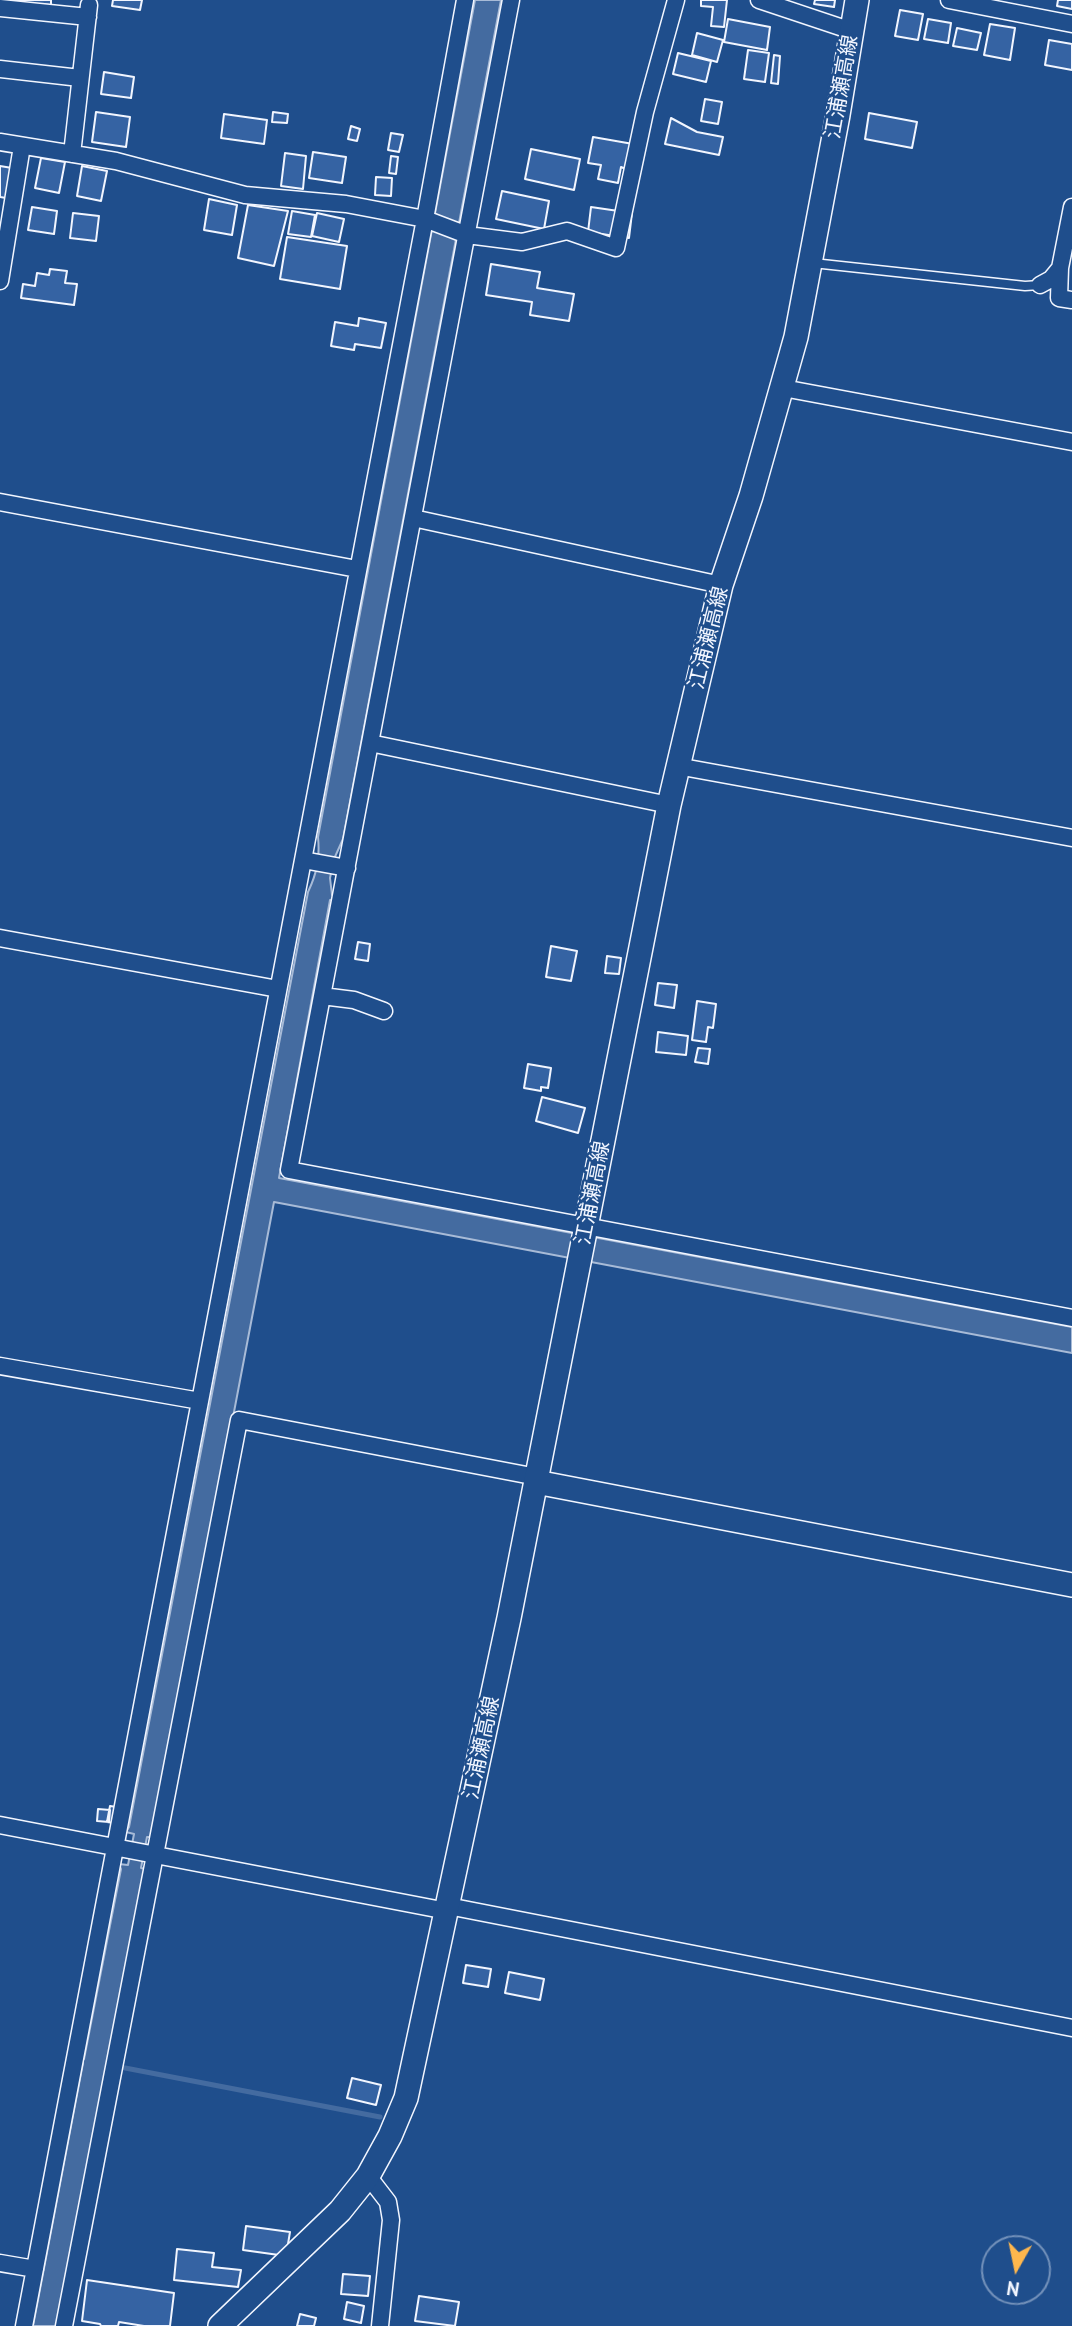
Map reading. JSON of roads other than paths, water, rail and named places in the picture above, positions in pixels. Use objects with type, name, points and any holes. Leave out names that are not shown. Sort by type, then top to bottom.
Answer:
[{"type":"main road","name":"江浦瀬高線","points":[[220,2326],[340,2211],[368,2176],[390,2136],[405,2098],[448,1909],[537,1480],[677,766],[721,585],[783,388],[796,337],[857,0]]},
{"type":"main road","points":[[537,1480],[1072,1585]]},
{"type":"street","points":[[24,2326],[121,1849],[200,1401],[278,989],[310,861],[357,569],[465,0]]},
{"type":"street","points":[[511,0],[370,743],[340,867],[322,996],[289,1170],[585,1230],[1072,1318]]},
{"type":"street","points":[[0,142],[116,161],[245,195],[346,204],[425,219],[467,235],[522,242],[567,231],[616,248],[645,112],[676,0]]},
{"type":"street","points":[[759,0],[852,31]]},
{"type":"street","points":[[949,0],[1072,24]]},
{"type":"street","points":[[0,8],[88,11],[72,154]]},
{"type":"street","points":[[0,69],[80,78]]},
{"type":"street","points":[[0,281],[22,146]]},
{"type":"street","points":[[1072,207],[1059,268],[1059,298],[1072,300]]},
{"type":"street","points":[[1040,285],[1051,279],[1059,268]]},
{"type":"street","points":[[783,388],[1072,442]]},
{"type":"street","points":[[0,502],[357,569]]},
{"type":"street","points":[[413,518],[721,585]]},
{"type":"street","points":[[370,743],[669,805]]},
{"type":"street","points":[[677,766],[1072,838]]},
{"type":"street","points":[[310,861],[340,867]]},
{"type":"street","points":[[0,937],[278,989]]},
{"type":"street","points":[[322,996],[354,1000],[384,1011]]},
{"type":"street","points":[[0,1366],[200,1401]]},
{"type":"street","points":[[64,2326],[239,1420],[537,1480]]},
{"type":"street","points":[[0,1825],[1072,2028]]},
{"type":"street","points":[[368,2176],[388,2202],[391,2220],[380,2326]]},
{"type":"street","points":[[0,2263],[35,2269]]},
{"type":"lane","points":[[811,262],[1025,286],[1040,285]]},
{"type":"water","points":[[475,0],[501,0],[343,839],[334,859],[330,878],[332,895],[335,896],[334,900],[330,900],[279,1178],[1072,1327],[1072,1353],[274,1202],[153,1837],[147,1837],[141,1868],[146,1869],[57,2326],[33,2326],[82,2059],[121,1869],[119,1864],[128,1865],[134,1834],[126,1832],[308,892],[317,865],[318,837]]},
{"type":"waterway","points":[[120,2067],[380,2117]]}]
